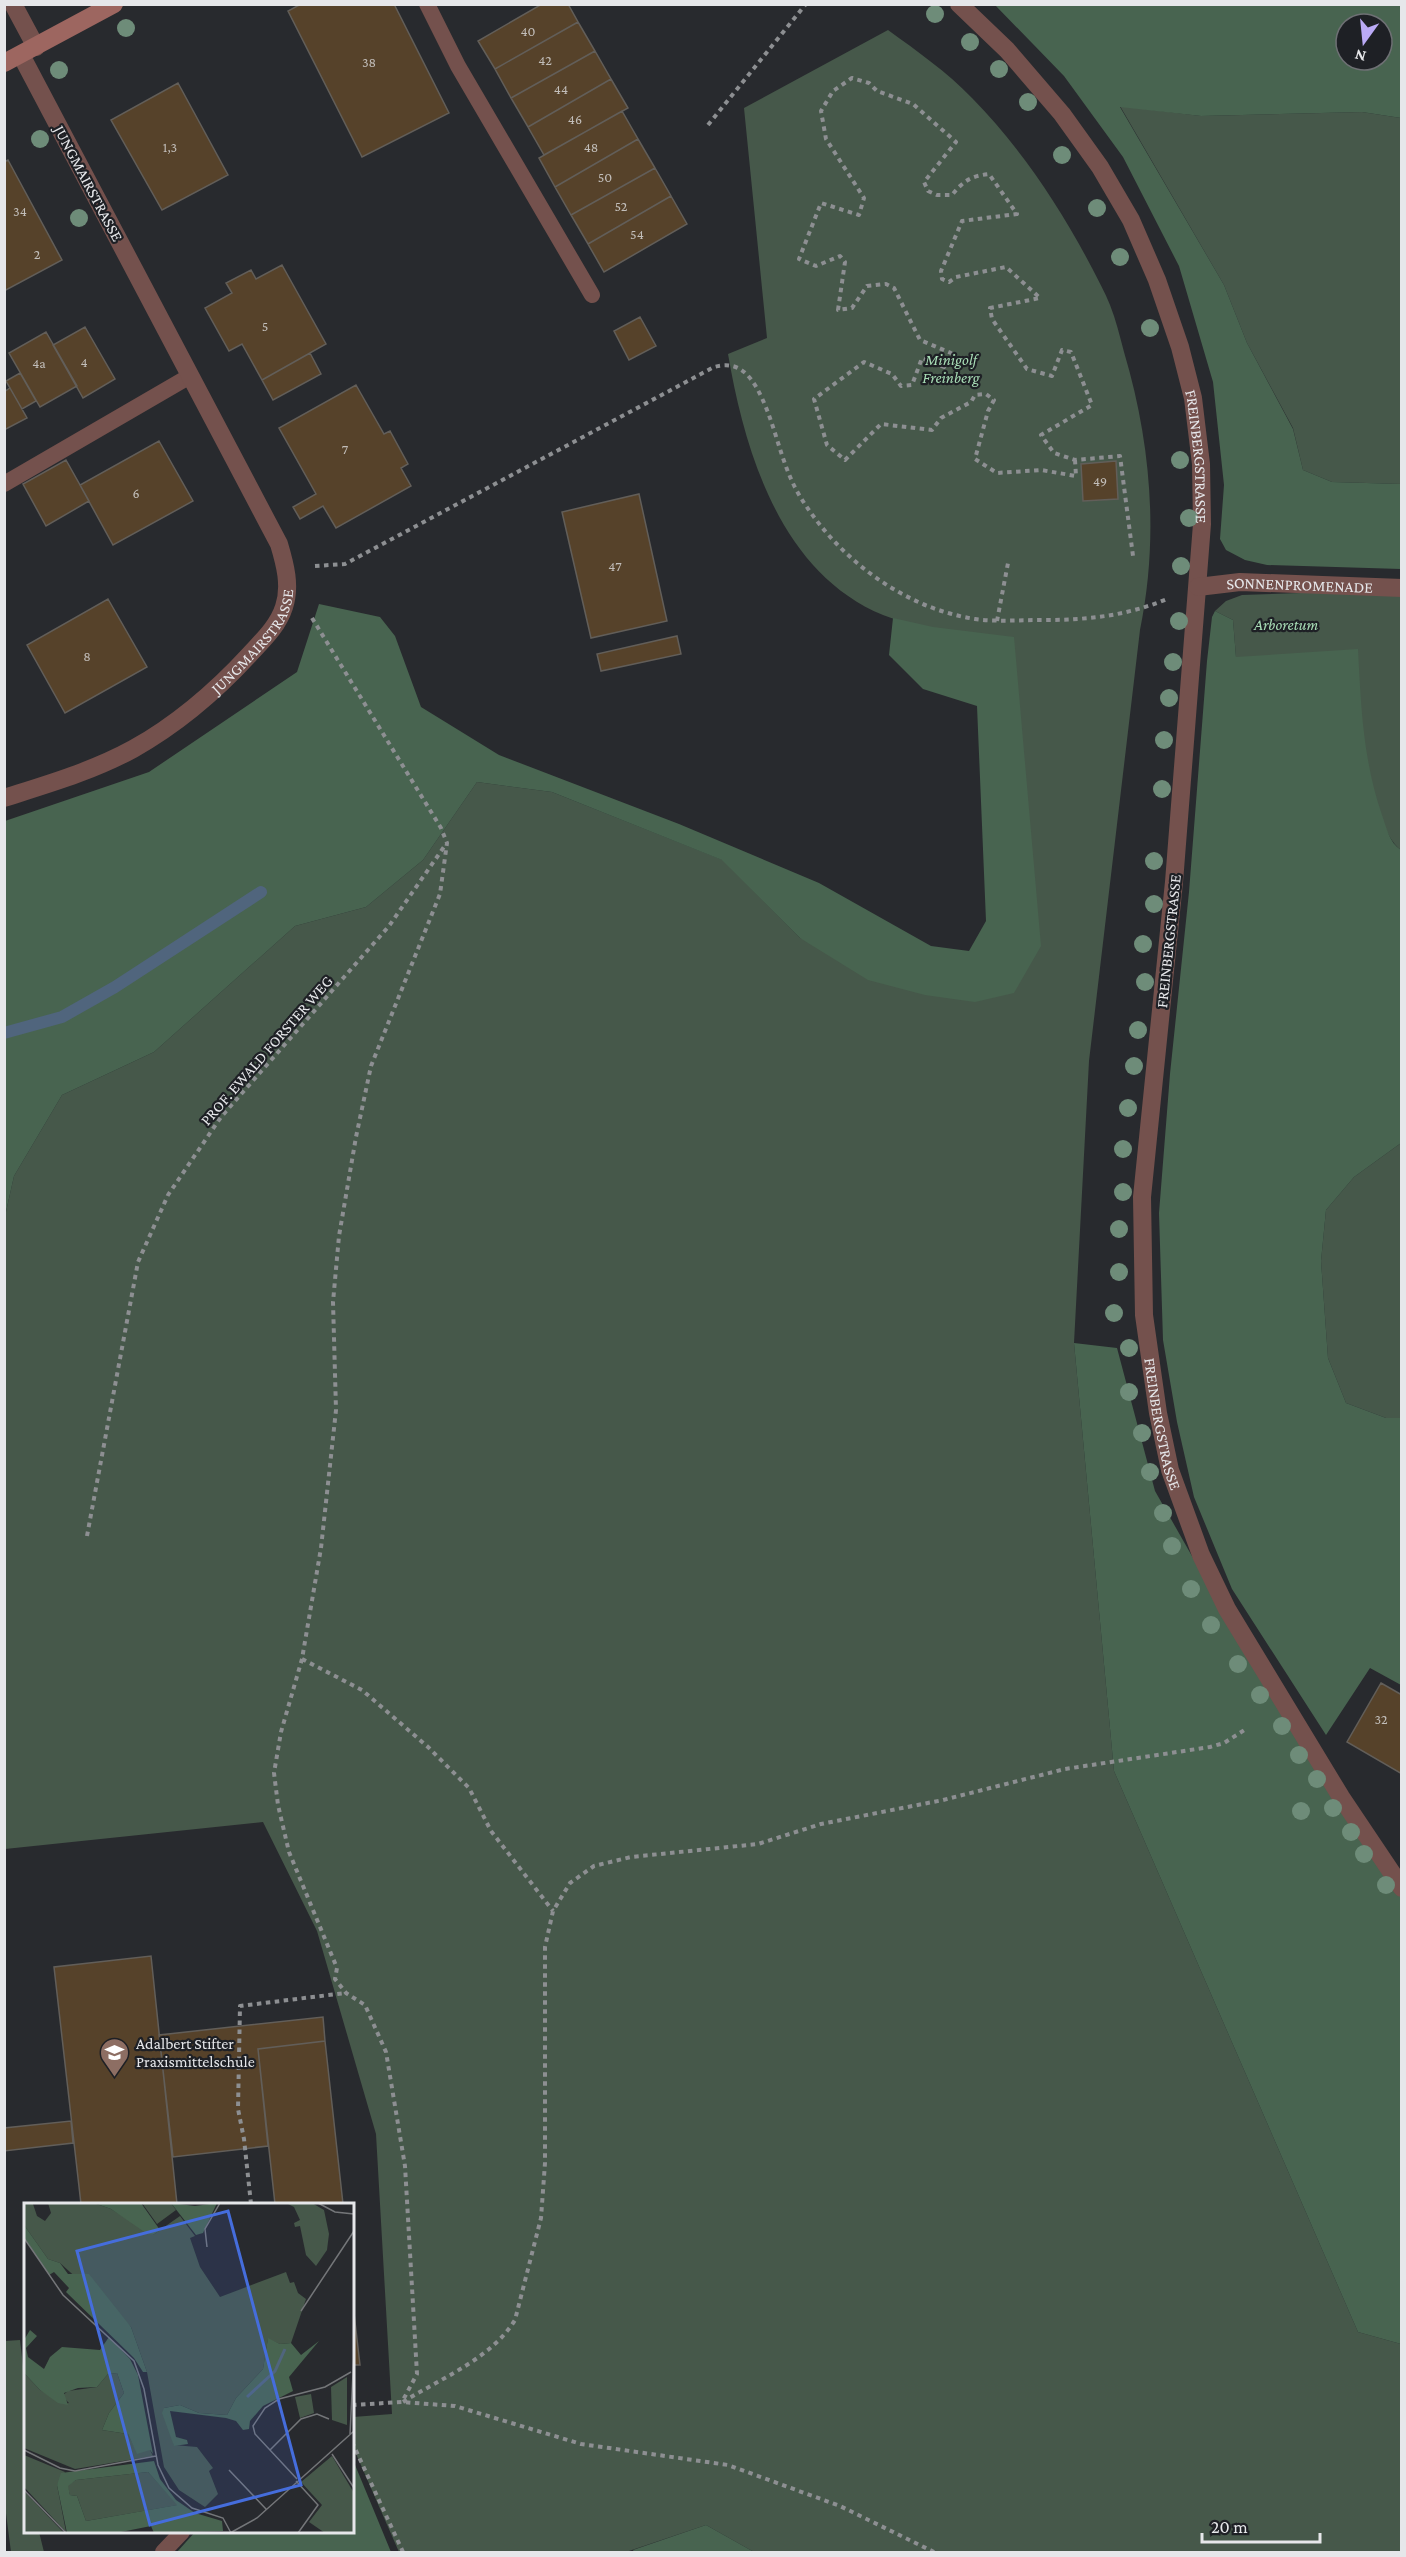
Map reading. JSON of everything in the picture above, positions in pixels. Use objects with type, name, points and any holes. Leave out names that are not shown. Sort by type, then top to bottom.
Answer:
[{"type":"street","name":"JUNGMAIRSTRASSE","points":[[4,798],[80,773],[132,750],[204,699],[276,626],[284,608],[287,592],[285,566],[279,544],[190,376],[29,51],[13,4]]},
{"type":"street","points":[[4,63],[114,4]]},
{"type":"street","name":"FREINBERGSTRASSE","points":[[958,4],[1007,50],[1062,114],[1100,167],[1131,220],[1157,280],[1180,347],[1193,398],[1201,464],[1202,504],[1198,587],[1174,882],[1142,1197],[1144,1315],[1158,1413],[1170,1470],[1201,1556],[1222,1598],[1347,1807],[1401,1888]]},
{"type":"street","name":"SONNENPROMENADE","points":[[1198,587],[1240,582],[1401,588]]},
{"type":"lane","points":[[427,4],[458,66],[592,296]]},
{"type":"lane","points":[[4,484],[190,376]]},
{"type":"lane","points":[[163,2553],[181,2533]]},
{"type":"path","points":[[708,125],[806,4]]},
{"type":"path","points":[[1075,460],[1076,476],[1041,470],[997,472],[975,459],[988,411],[994,400],[986,394],[975,395],[971,402],[941,418],[932,430],[880,423],[845,460],[827,445],[814,399],[864,362],[892,374],[901,387],[912,384],[922,358],[944,367],[951,353],[920,340],[894,288],[886,284],[867,286],[852,308],[838,310],[845,262],[840,256],[816,266],[799,259],[821,203],[859,215],[864,198],[826,139],[821,111],[833,91],[852,78],[869,83],[877,91],[913,105],[956,142],[924,182],[928,191],[937,195],[952,195],[963,182],[976,176],[989,174],[1017,214],[962,221],[941,271],[942,279],[949,282],[956,277],[1006,267],[1040,298],[990,308],[992,319],[1027,369],[1052,376],[1062,350],[1071,352],[1092,405],[1041,435],[1054,453],[1075,460],[1120,456],[1133,556]]},
{"type":"path","points":[[285,566],[345,564],[714,367],[726,364],[742,370],[754,385],[765,407],[781,457],[800,496],[823,532],[851,560],[886,584],[942,611],[997,621],[1068,620],[1124,614],[1153,605]]},
{"type":"path","points":[[997,621],[1008,563]]},
{"type":"path","points":[[308,613],[441,828],[447,843],[440,894],[371,1066],[356,1137],[339,1236],[333,1302],[336,1410],[321,1548],[302,1659],[281,1732],[274,1773],[278,1805],[289,1852],[337,1968],[335,1979],[346,1993],[364,2005],[386,2052],[405,2166],[417,2374],[402,2402]]},
{"type":"path","name":"PROF. EWALD FORSTER WEG","points":[[87,1536],[138,1262],[168,1195],[221,1117],[388,927],[447,843]]},
{"type":"path","points":[[302,1659],[362,1690],[428,1747],[469,1788],[491,1831],[553,1911]]},
{"type":"path","points":[[402,2402],[486,2352],[506,2334],[515,2320],[541,2218],[545,2163],[545,1947],[553,1911],[570,1883],[594,1866],[631,1857],[758,1844],[821,1824],[943,1800],[1065,1769],[1210,1747],[1224,1743],[1246,1729]]},
{"type":"path","points":[[251,2203],[244,2139],[238,2109],[240,2006],[346,1993]]},
{"type":"path","points":[[354,2405],[402,2402],[455,2406],[581,2444],[728,2465],[840,2506],[934,2553]]},
{"type":"path","points":[[354,2446],[403,2553]]},
{"type":"green space","points":[[995,5],[1401,5],[1401,118],[1362,112],[1201,116],[1120,107],[1224,285],[1247,343],[1293,429],[1303,470],[1332,482],[1401,484],[1401,569],[1267,565],[1245,560],[1226,550],[1220,539],[1224,485],[1213,382],[1179,266],[1123,157],[1064,76]]},
{"type":"green space","name":"Minigolf Freinberg","points":[[888,30],[962,88],[1007,137],[1053,201],[1080,245],[1110,305],[1118,329],[1141,421],[1146,455],[1150,525],[1149,560],[1089,1061],[1074,1343],[1114,1771],[1358,2332],[1401,2344],[1401,2552],[754,2552],[706,2525],[626,2552],[399,2552],[354,2449],[354,2417],[392,2414],[376,2134],[317,1931],[263,1822],[5,1849],[5,1216],[14,1176],[62,1095],[154,1052],[295,926],[366,907],[423,860],[477,782],[552,792],[723,860],[800,938],[1014,992],[1014,638],[931,628],[898,620],[883,615],[848,596],[818,570],[794,540],[774,506],[745,431],[728,354],[767,338],[744,108]]},
{"type":"green space","points":[[1120,106],[1201,116],[1362,112],[1401,118],[1401,484],[1332,482],[1303,470],[1293,428],[1247,343],[1224,285]]},
{"type":"green space","name":"Arboretum","points":[[1330,592],[1401,596],[1401,850],[1385,828],[1379,812],[1362,727],[1236,657],[1233,620],[1215,611],[1226,601],[1242,595]]},
{"type":"green space","points":[[319,604],[380,617],[395,636],[421,707],[499,755],[679,824],[819,883],[931,946],[969,951],[986,921],[977,706],[923,689],[889,655],[893,618],[933,627],[1014,637],[1041,946],[1014,993],[975,1002],[925,995],[868,980],[800,938],[722,860],[552,792],[477,782],[423,860],[366,907],[295,926],[154,1052],[62,1095],[14,1176],[5,1216],[5,821],[149,772],[297,672]]},
{"type":"green space","points":[[1215,611],[1233,620],[1236,657],[1358,649],[1362,712],[1371,774],[1389,835],[1401,850],[1401,1143],[1354,1177],[1326,1210],[1321,1261],[1328,1358],[1346,1403],[1386,1418],[1401,1418],[1401,1685],[1370,1668],[1326,1735],[1232,1589],[1194,1497],[1177,1422],[1163,1340],[1159,1213],[1170,1074],[1189,892],[1207,661],[1212,617]]},
{"type":"green space","points":[[1401,1143],[1401,1418],[1386,1418],[1346,1403],[1328,1358],[1321,1261],[1326,1210],[1354,1177]]},
{"type":"green space","points":[[1074,1343],[1117,1348],[1155,1491],[1234,1630],[1401,1885],[1401,2344],[1358,2332],[1114,1771]]},
{"type":"green space","points":[[20,2340],[24,2375],[24,2533],[39,2533],[44,2552],[11,2552],[4,2498],[5,2341]]},
{"type":"green space","points":[[354,2462],[391,2552],[177,2552],[194,2533],[354,2533]]},
{"type":"green space","points":[[706,2525],[754,2552],[634,2552],[633,2550]]},
{"type":"building","points":[[301,4],[394,4],[449,113],[362,157],[288,11]]},
{"type":"building","points":[[542,4],[568,4],[578,22],[495,69],[478,41]]},
{"type":"building","points":[[578,22],[595,51],[511,98],[495,69]]},
{"type":"building","points":[[595,51],[611,79],[528,127],[511,98]]},
{"type":"building","points":[[611,79],[628,108],[544,155],[528,127]]},
{"type":"building","points":[[178,83],[228,175],[162,210],[111,120]]},
{"type":"building","points":[[622,111],[638,139],[555,187],[539,158]]},
{"type":"building","points":[[638,139],[655,168],[571,215],[555,187]]},
{"type":"building","points":[[8,160],[62,260],[4,291],[4,162]]},
{"type":"building","points":[[655,168],[671,196],[588,244],[571,215]]},
{"type":"building","points":[[671,196],[687,224],[604,272],[588,244]]},
{"type":"building","points":[[282,265],[326,344],[262,380],[242,344],[229,351],[205,308],[232,293],[226,283],[251,270],[256,279]]},
{"type":"building","points":[[640,317],[656,346],[629,360],[614,331]]},
{"type":"building","points":[[85,327],[115,379],[83,398],[53,345]]},
{"type":"building","points":[[46,332],[77,386],[40,407],[9,353]]},
{"type":"building","points":[[310,353],[321,374],[273,400],[262,380]]},
{"type":"building","points":[[20,373],[36,401],[22,409],[6,381]]},
{"type":"building","points":[[356,385],[384,434],[390,431],[408,464],[401,468],[411,486],[336,528],[323,506],[300,519],[293,507],[316,494],[279,428]]},
{"type":"building","points":[[10,388],[27,418],[4,430],[4,392]]},
{"type":"building","points":[[159,441],[193,501],[113,545],[80,485]]},
{"type":"building","points":[[66,460],[89,501],[46,526],[23,484]]},
{"type":"building","points":[[1116,461],[1118,499],[1083,501],[1081,464]]},
{"type":"building","points":[[639,494],[667,621],[591,638],[562,512]]},
{"type":"building","points":[[108,599],[147,667],[65,713],[27,645]]},
{"type":"building","points":[[677,636],[681,654],[601,671],[597,654]]},
{"type":"building","points":[[1381,1683],[1402,1695],[1402,1774],[1347,1742]]},
{"type":"building","name":"Adalbert Stifter Praxismittelschule","points":[[151,1956],[177,2203],[81,2203],[54,1967]]},
{"type":"building","points":[[323,2017],[325,2041],[258,2049],[268,2146],[173,2157],[159,2035]]},
{"type":"building","points":[[325,2041],[343,2203],[275,2203],[258,2049]]},
{"type":"building","points":[[71,2121],[73,2143],[4,2151],[4,2128]]},
{"type":"building","points":[[354,2313],[360,2365],[354,2365]]},
{"type":"waterway","points":[[4,1033],[62,1017],[115,987],[261,892]]},
{"type":"place","name":"Adalbert Stifter Praxismittelschule","points":[[115,2078]]}]
